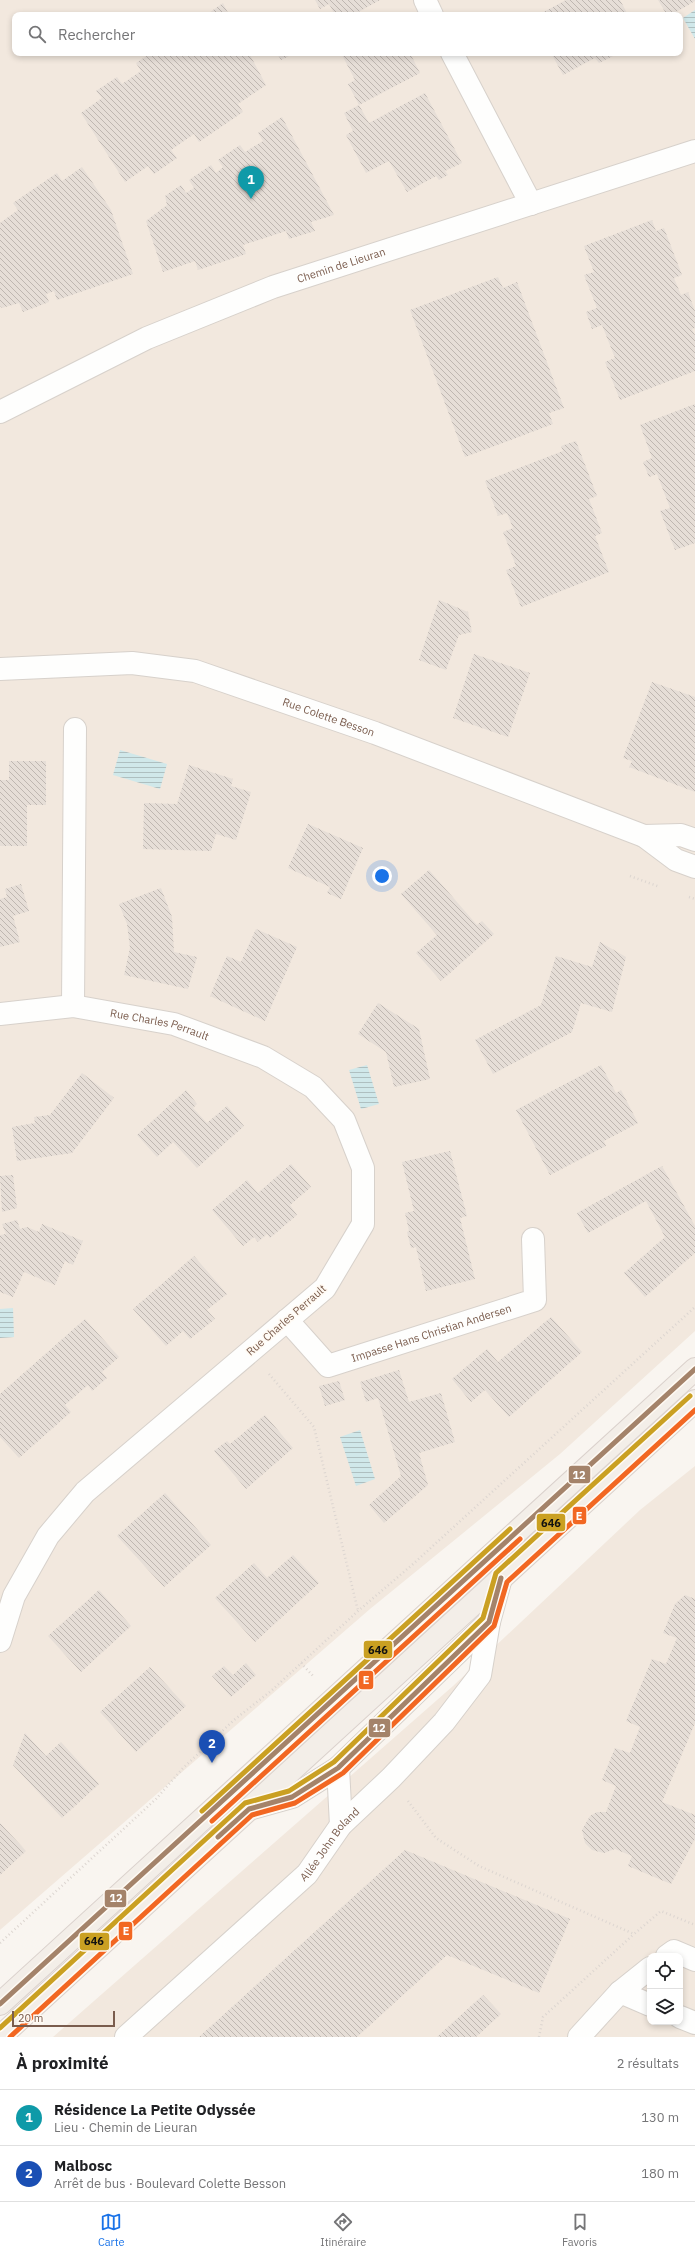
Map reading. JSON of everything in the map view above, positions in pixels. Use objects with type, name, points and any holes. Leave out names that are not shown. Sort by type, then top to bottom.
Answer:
[{"type":"main road","points":[[0,2004],[695,1369]]},
{"type":"main road","points":[[0,2037],[695,1401]]},
{"type":"street","points":[[425,0],[431,12]]},
{"type":"street","points":[[454,56],[531,204]]},
{"type":"street","name":"Chemin de Lieuran","points":[[0,412],[148,338],[273,287],[695,151]]},
{"type":"street","name":"Rue Colette Besson","points":[[0,669],[132,663],[195,671],[368,730],[644,836],[676,860],[695,867]]},
{"type":"street","points":[[73,1006],[76,729]]},
{"type":"street","name":"Rue Colette Besson","points":[[644,836],[681,834],[695,840]]},
{"type":"street","name":"Rue Charles Perrault","points":[[0,1014],[73,1006],[174,1024],[263,1057],[313,1087],[344,1120],[363,1168],[363,1224],[325,1288],[85,1492],[48,1536],[14,1596],[0,1641]]},
{"type":"street","name":"Impasse Hans Christian Andersen","points":[[287,1320],[328,1366],[535,1300],[533,1239]]},
{"type":"street","name":"Allée John Boland","points":[[126,2037],[307,1874],[341,1825],[391,1778],[444,1722],[480,1674],[490,1622],[501,1578]]},
{"type":"street","points":[[249,1809],[292,1797],[338,1768],[490,1622]]},
{"type":"street","points":[[338,1768],[341,1825]]},
{"type":"street","points":[[683,1955],[695,1960]]},
{"type":"street","points":[[579,2037],[620,1992],[647,1970]]},
{"type":"street","points":[[620,1992],[647,2004]]},
{"type":"street","points":[[683,2018],[695,2023]]},
{"type":"path","points":[[0,1943],[156,1799],[183,1768],[234,1720],[271,1691],[358,1611],[418,1560],[695,1307]]},
{"type":"path","points":[[250,1352],[314,1428],[358,1611]]},
{"type":"path","points":[[301,1663],[336,1698]]},
{"type":"path","points":[[391,1778],[436,1838],[479,1866],[634,1934]]},
{"type":"path","points":[[539,2037],[543,2017],[661,1911],[695,1925]]},
{"type":"shaded area","points":[[0,0],[695,0],[695,1331],[560,1454],[370,1609],[0,1930]]},
{"type":"shaded area","points":[[695,1466],[695,2037],[53,2037],[453,1686],[640,1510]]},
{"type":"water","points":[[695,10],[695,39],[683,18]]},
{"type":"water","points":[[120,750],[167,764],[160,789],[113,775]]},
{"type":"water","points":[[367,1065],[379,1104],[361,1109],[349,1070]]},
{"type":"water","points":[[13,1308],[14,1337],[0,1338],[0,1309]]},
{"type":"water","points":[[360,1430],[375,1479],[356,1486],[340,1437]]},
{"type":"building","points":[[315,0],[380,0],[358,12],[333,12],[329,4],[320,9]]},
{"type":"building","points":[[566,0],[620,0],[626,12],[544,12]]},
{"type":"building","points":[[658,0],[695,0],[676,12],[665,12]]},
{"type":"building","points":[[223,3],[228,12],[210,12]]},
{"type":"building","points":[[146,56],[251,56],[266,85],[238,104],[243,112],[199,142],[194,134],[171,150],[177,158],[154,174],[148,166],[125,182],[81,113],[102,98],[96,91],[117,77],[122,84],[141,71],[136,63]]},
{"type":"building","points":[[279,56],[289,56],[281,60]]},
{"type":"building","points":[[343,56],[412,56],[420,73],[359,105],[348,84],[355,80]]},
{"type":"building","points":[[553,56],[613,56],[599,63],[595,58],[563,75]]},
{"type":"building","points":[[425,93],[462,163],[445,171],[448,175],[439,180],[436,176],[407,192],[389,161],[366,173],[346,135],[353,131],[344,113],[359,105],[369,123]]},
{"type":"building","points":[[282,117],[334,215],[311,222],[315,231],[289,239],[286,231],[243,245],[246,254],[198,270],[195,261],[163,272],[146,221],[167,205],[165,196],[181,185],[186,193],[194,188],[189,180],[211,165],[216,173],[223,167],[218,160],[240,145],[245,152],[263,141],[258,133]]},
{"type":"building","points":[[82,167],[111,210],[133,274],[57,300],[54,291],[46,294],[49,302],[23,312],[19,303],[2,308],[0,306],[0,223],[18,210],[13,203],[57,173],[62,181]]},
{"type":"building","points":[[652,220],[656,231],[664,228],[682,275],[674,278],[681,295],[688,292],[695,311],[695,328],[692,329],[695,335],[695,371],[620,400],[605,362],[615,358],[602,325],[592,329],[586,312],[597,308],[584,275],[594,272],[584,246]]},
{"type":"building","points":[[498,277],[503,288],[517,282],[564,408],[549,413],[553,424],[465,457],[410,310]]},
{"type":"building","points":[[695,404],[695,543],[675,550],[660,511],[670,508],[657,474],[649,477],[643,462],[652,458],[640,425]]},
{"type":"building","points":[[576,441],[597,496],[589,499],[602,533],[595,536],[609,572],[521,607],[506,570],[516,566],[503,532],[513,528],[507,513],[498,516],[485,481],[563,451],[561,446]]},
{"type":"building","points":[[439,600],[468,612],[472,632],[459,635],[446,670],[419,660]]},
{"type":"building","points":[[474,654],[530,673],[508,737],[453,718]]},
{"type":"building","points":[[652,682],[695,697],[695,792],[629,767],[632,761],[623,758]]},
{"type":"building","points":[[9,761],[46,761],[46,805],[27,805],[27,846],[0,846],[0,780],[9,780]]},
{"type":"building","points":[[189,765],[233,779],[231,786],[251,792],[236,840],[216,834],[211,851],[143,849],[144,803],[177,804]]},
{"type":"building","points":[[308,824],[363,848],[341,899],[327,893],[330,887],[288,868]]},
{"type":"building","points":[[429,870],[477,925],[482,921],[494,934],[441,981],[416,953],[437,935],[401,894]]},
{"type":"building","points":[[21,884],[29,911],[13,916],[20,942],[0,947],[0,899],[7,897],[5,889]]},
{"type":"building","points":[[161,888],[172,917],[174,952],[197,957],[188,989],[124,975],[130,948],[127,924],[119,904]]},
{"type":"building","points":[[256,929],[297,947],[265,1021],[210,996],[227,956],[241,962]]},
{"type":"building","points":[[600,942],[626,957],[612,1012],[581,1003],[572,1032],[493,1074],[475,1040],[541,1005],[556,956],[592,967]]},
{"type":"building","points":[[378,1003],[419,1029],[430,1079],[394,1087],[386,1052],[358,1034]]},
{"type":"building","points":[[601,1065],[616,1093],[621,1090],[638,1123],[604,1141],[606,1146],[550,1175],[516,1110]]},
{"type":"building","points":[[82,1073],[114,1098],[72,1153],[17,1161],[12,1127],[35,1123],[34,1117],[50,1115]]},
{"type":"building","points":[[186,1090],[197,1104],[193,1108],[207,1123],[227,1106],[244,1126],[197,1168],[173,1142],[157,1157],[137,1135]]},
{"type":"building","points":[[450,1151],[467,1216],[460,1218],[475,1279],[426,1291],[416,1247],[411,1248],[407,1232],[409,1231],[405,1213],[414,1211],[402,1162]]},
{"type":"building","points":[[291,1164],[311,1187],[290,1205],[297,1215],[270,1238],[267,1234],[258,1242],[254,1237],[243,1246],[212,1210],[247,1180],[258,1193]]},
{"type":"building","points":[[662,1166],[695,1226],[695,1253],[645,1297],[624,1273],[665,1237],[646,1201],[588,1233],[577,1213]]},
{"type":"building","points":[[13,1175],[17,1208],[2,1212],[0,1176]]},
{"type":"building","points":[[17,1220],[20,1229],[27,1227],[39,1232],[42,1224],[83,1241],[73,1265],[65,1261],[55,1285],[24,1272],[13,1297],[0,1292],[0,1235],[6,1234],[2,1224]]},
{"type":"building","points":[[194,1256],[227,1294],[207,1310],[215,1319],[190,1339],[183,1331],[166,1346],[133,1309]]},
{"type":"building","points":[[551,1317],[582,1352],[509,1417],[485,1390],[471,1402],[452,1379],[487,1349],[498,1362]]},
{"type":"building","points":[[85,1319],[119,1357],[102,1372],[107,1378],[92,1391],[88,1385],[65,1405],[71,1412],[19,1458],[0,1437],[0,1394]]},
{"type":"building","points":[[399,1370],[409,1402],[441,1393],[455,1442],[419,1453],[428,1485],[384,1523],[369,1505],[401,1476],[378,1398],[366,1402],[360,1382]]},
{"type":"building","points":[[339,1381],[345,1400],[325,1406],[319,1386]]},
{"type":"building","points":[[265,1415],[293,1448],[246,1489],[214,1451],[227,1441],[230,1444]]},
{"type":"building","points":[[165,1493],[211,1545],[164,1587],[117,1536]]},
{"type":"building","points":[[293,1555],[319,1583],[255,1642],[215,1598],[254,1563],[267,1578]]},
{"type":"building","points":[[99,1590],[131,1626],[81,1672],[48,1636]]},
{"type":"building","points":[[685,1595],[695,1599],[695,1723],[662,1802],[695,1815],[695,1839],[671,1884],[628,1866],[632,1856],[615,1849],[604,1853],[592,1850],[585,1843],[582,1830],[590,1816],[597,1812],[606,1812],[616,1786],[602,1780],[615,1748],[630,1753],[640,1727],[626,1721],[652,1659],[666,1664],[677,1638],[663,1633],[675,1604]]},
{"type":"building","points":[[246,1663],[256,1675],[231,1697],[212,1676],[224,1666],[233,1675]]},
{"type":"building","points":[[150,1667],[186,1706],[136,1752],[100,1712]]},
{"type":"building","points":[[25,1733],[46,1756],[61,1742],[99,1784],[62,1818],[13,1765]]},
{"type":"building","points":[[0,1823],[26,1851],[0,1875]]},
{"type":"building","points":[[405,1850],[570,1919],[539,1993],[447,1955],[357,2037],[199,2037]]},
{"type":"building","points":[[483,1995],[501,2014],[476,2037],[437,2037]]},
{"type":"transit line","name":"12","points":[[0,2004],[695,1369]]},
{"type":"transit line","name":"646","points":[[0,2028],[245,1803],[289,1791],[334,1762],[483,1618],[496,1573],[690,1396]]},
{"type":"transit line","name":"E","points":[[10,2037],[252,1815],[295,1803],[343,1773],[494,1626],[507,1582],[695,1410]]},
{"type":"transit line","name":"646","points":[[202,1811],[510,1529]]},
{"type":"transit line","name":"E","points":[[212,1821],[520,1539]]},
{"type":"transit line","name":"12","points":[[218,1837],[249,1809],[292,1797],[338,1768],[489,1622],[501,1578]]},
{"type":"place","name":"Résidence La Petite Odyssée","points":[[251,199]]},
{"type":"place","name":"Malbosc","points":[[212,1763]]}]
